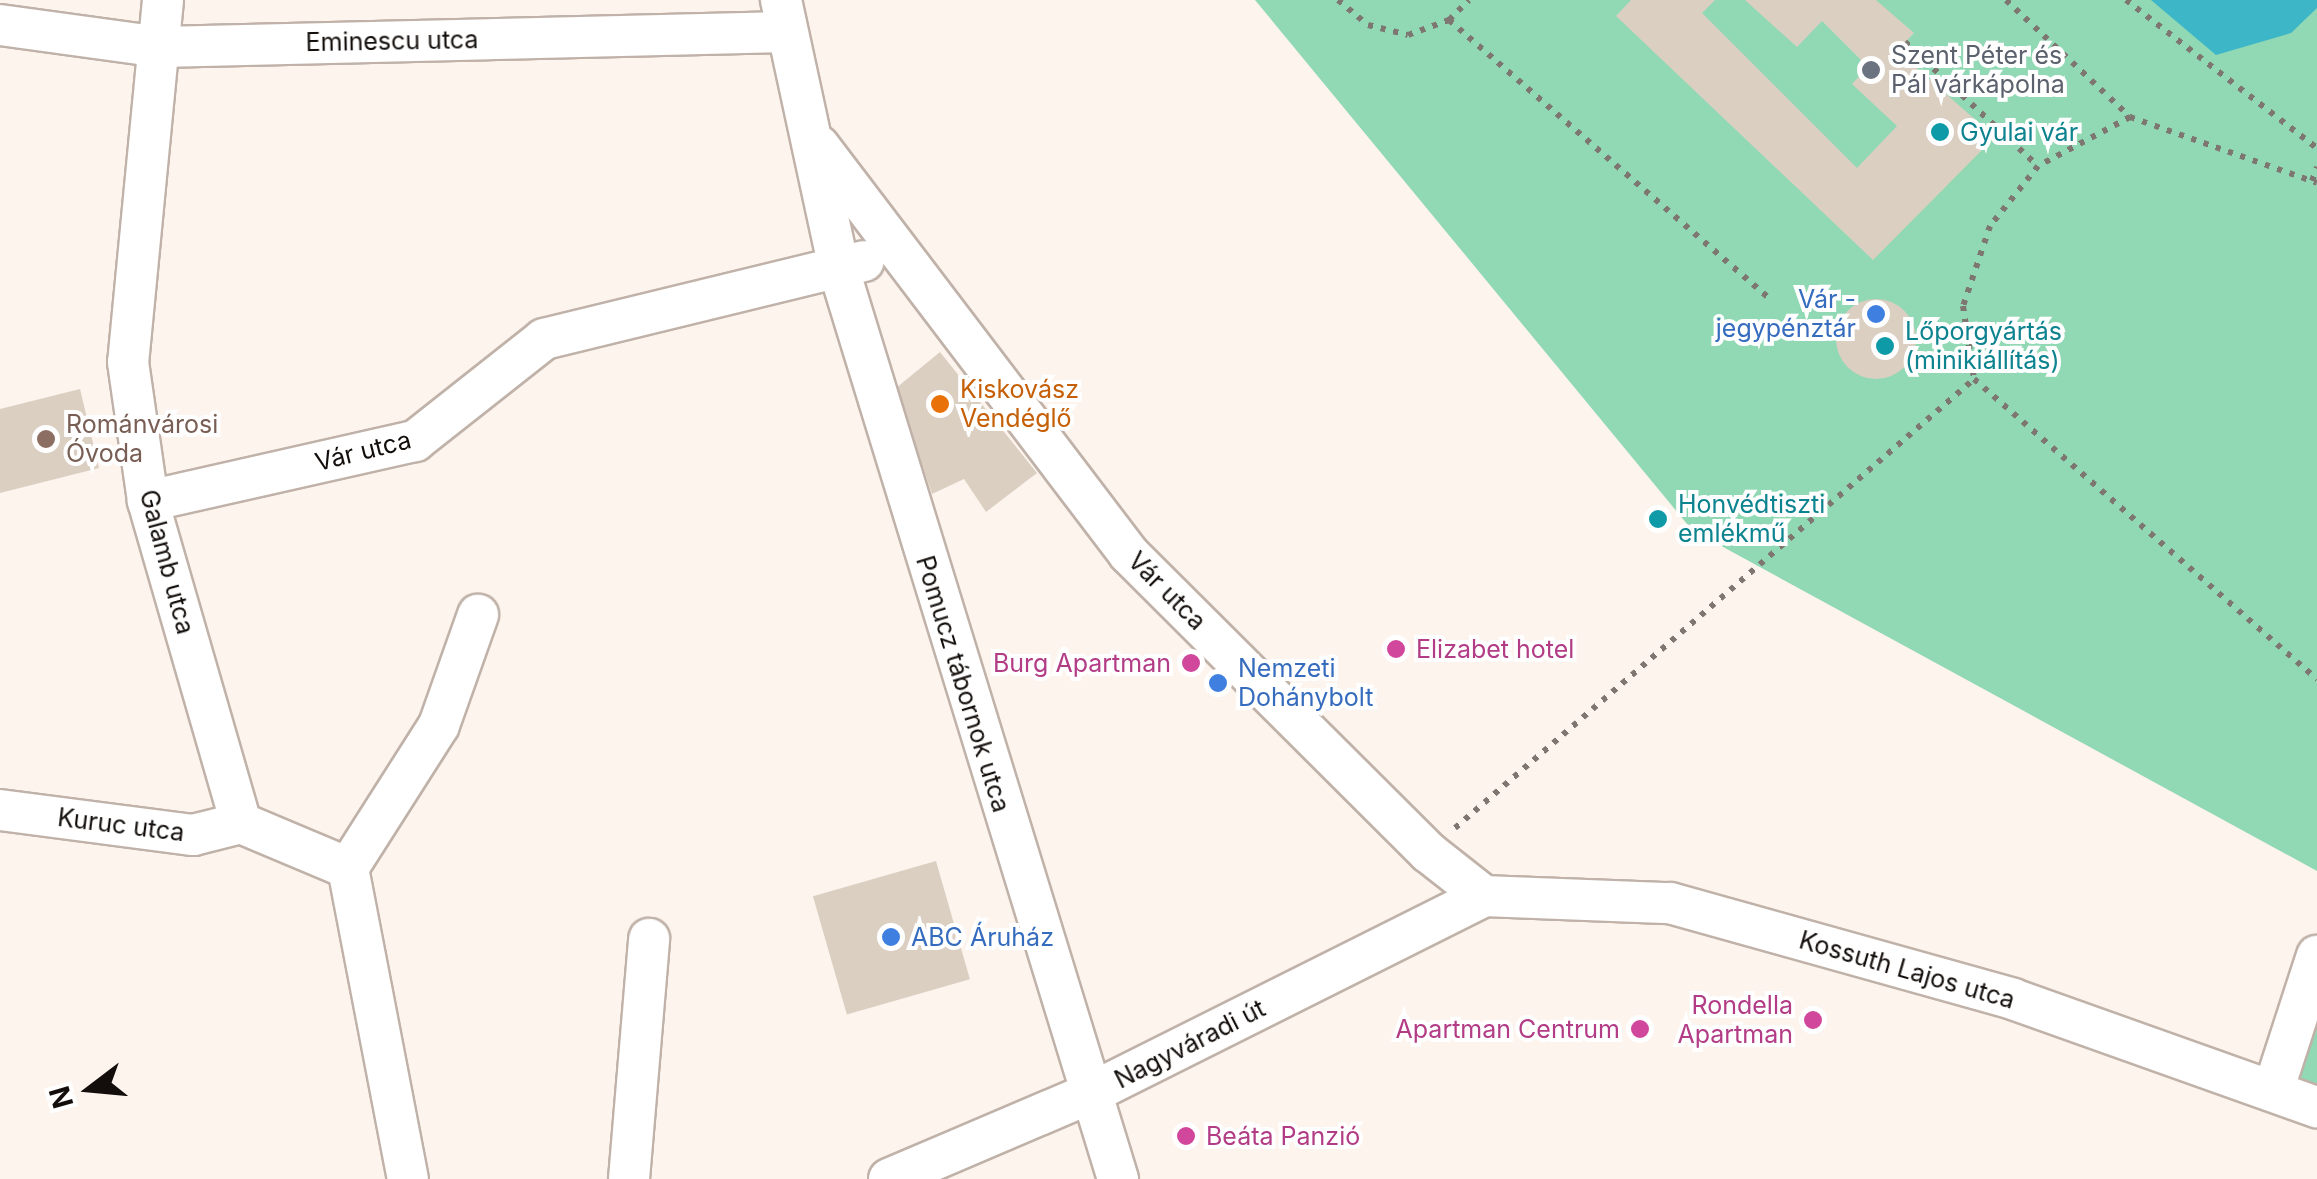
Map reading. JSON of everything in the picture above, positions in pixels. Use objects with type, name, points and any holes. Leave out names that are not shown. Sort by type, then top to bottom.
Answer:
[{"type":"street","name":"Galamb utca","points":[[163,0],[128,362],[148,501],[241,824]]},
{"type":"street","name":"Eminescu utca","points":[[0,25],[160,47],[784,16]]},
{"type":"street","name":"Vár utca","points":[[784,16],[804,125],[840,272]]},
{"type":"street","name":"Vár utca","points":[[804,125],[890,249],[1129,554],[1428,852],[1484,896]]},
{"type":"street","name":"Vár utca","points":[[148,501],[415,441],[544,339],[840,272],[890,249]]},
{"type":"street","name":"Pomucz tábornok utca","points":[[840,272],[1118,1179]]},
{"type":"street","points":[[408,1179],[348,868],[439,724],[478,616]]},
{"type":"street","name":"Kuruc utca","points":[[0,810],[193,834],[241,824]]},
{"type":"street","points":[[241,824],[348,868]]},
{"type":"street","name":"Nagyváradi út","points":[[889,1179],[953,1164],[1484,896]]},
{"type":"street","name":"Kossuth Lajos utca","points":[[1484,896],[1670,903],[2013,1000],[2274,1088],[2317,1107]]},
{"type":"street","points":[[629,1179],[649,939]]},
{"type":"street","points":[[2274,1088],[2317,956]]},
{"type":"path","points":[[1338,0],[1389,33],[1449,20],[1469,0]]},
{"type":"path","points":[[2006,0],[2130,117],[2315,182],[2317,166]]},
{"type":"path","points":[[2126,0],[2317,148]]},
{"type":"path","points":[[1449,20],[1771,300]]},
{"type":"path","points":[[1906,42],[2038,166]]},
{"type":"path","points":[[2130,117],[2038,166],[1990,226],[1963,306],[1974,379],[2317,678]]},
{"type":"path","points":[[1428,852],[1974,379]]},
{"type":"green space","points":[[1255,0],[2317,0],[2317,871],[1692,530]]},
{"type":"green space","points":[[2317,956],[2317,1107],[2274,1088]]},
{"type":"water","points":[[2151,0],[2317,0],[2317,8],[2291,33],[2216,55]]},
{"type":"building","name":"Gyulai vár","points":[[1631,0],[1715,0],[1702,13],[1857,168],[1897,126],[1852,84],[1868,67],[1822,21],[1797,47],[1745,0],[1876,0],[1914,33],[1897,51],[1995,137],[1873,260],[1616,16]]},
{"type":"building","points":[[1876,299],[1891,302],[1904,311],[1913,324],[1913,354],[1904,367],[1891,376],[1876,379],[1861,376],[1848,367],[1839,354],[1836,339],[1839,324],[1848,311],[1861,302]]},
{"type":"building","points":[[940,352],[1037,473],[986,512],[964,479],[932,494],[896,388]]},
{"type":"building","name":"Románvárosi Óvoda","points":[[80,389],[99,468],[0,493],[0,409]]},
{"type":"building","name":"ABC Áruház","points":[[936,861],[970,979],[847,1015],[813,896]]},
{"type":"place","name":"Szent Péter és Pál várkápolna","points":[[1871,70]]},
{"type":"place","name":"Gyulai vár","points":[[1940,132]]},
{"type":"place","name":"Vár - jegypénztár","points":[[1876,314]]},
{"type":"place","name":"Lőporgyártás (minikiállítás)","points":[[1885,346]]},
{"type":"place","name":"Kiskovász Vendéglő","points":[[940,404]]},
{"type":"place","name":"Románvárosi Óvoda","points":[[46,439]]},
{"type":"place","name":"Honvédtiszti emlékmű","points":[[1658,519]]},
{"type":"place","name":"Elizabet hotel","points":[[1396,649]]},
{"type":"place","name":"Burg Apartman","points":[[1191,663]]},
{"type":"place","name":"Nemzeti Dohánybolt","points":[[1218,683]]},
{"type":"place","name":"ABC Áruház","points":[[891,937]]},
{"type":"place","name":"Rondella Apartman","points":[[1813,1020]]},
{"type":"place","name":"Apartman Centrum","points":[[1640,1029]]},
{"type":"place","name":"Beáta Panzió","points":[[1186,1136]]}]
